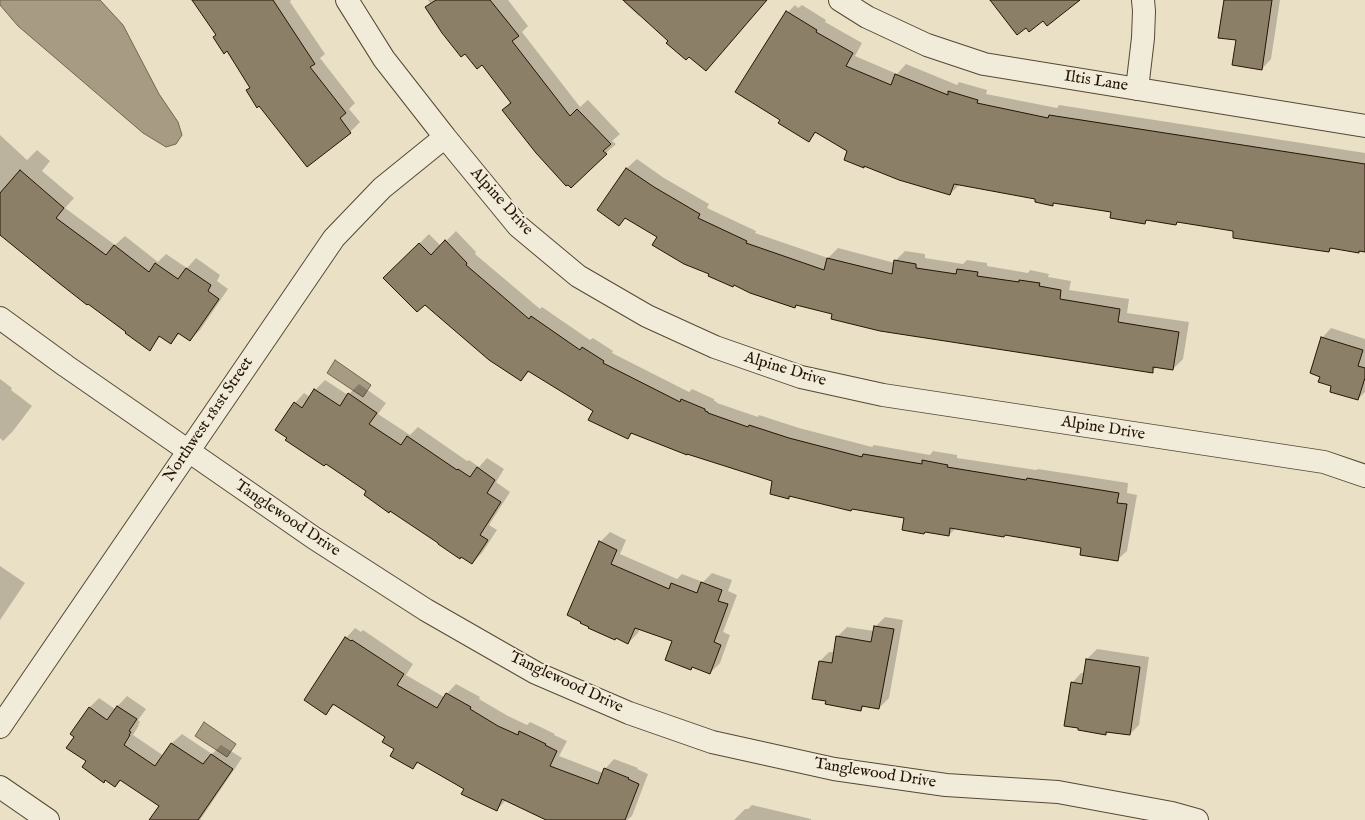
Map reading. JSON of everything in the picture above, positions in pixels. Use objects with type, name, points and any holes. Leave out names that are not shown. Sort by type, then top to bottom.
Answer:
[{"type":"street","name":"Alpine Drive","points":[[347,0],[384,59],[445,137],[518,226],[578,276],[647,316],[715,347],[801,378],[883,395],[1324,462],[1365,476]]},
{"type":"street","name":"Iltis Lane","points":[[840,0],[867,17],[927,45],[984,64],[1365,126]]},
{"type":"street","points":[[1137,89],[1143,38],[1143,0]]},
{"type":"street","name":"Northwest 181st Street","points":[[0,727],[334,238],[382,188],[445,137]]},
{"type":"street","name":"Tanglewood Drive","points":[[0,318],[66,366],[314,538],[426,610],[536,673],[629,713],[712,742],[834,769],[946,785],[1058,792],[1172,812],[1197,820]]},
{"type":"street","points":[[0,787],[48,820]]},
{"type":"shaded area","points":[[0,0],[100,0],[123,25],[159,94],[178,122],[182,135],[176,144],[166,147],[143,133],[18,26],[0,5]]},
{"type":"shaded area","points":[[335,360],[371,385],[363,397],[327,373]]},
{"type":"shaded area","points":[[204,722],[236,744],[227,757],[195,736]]},
{"type":"building","points":[[192,0],[273,0],[315,64],[310,67],[346,113],[340,118],[351,133],[307,167],[259,106],[257,108],[246,90],[250,88],[227,51],[224,54],[213,37],[216,35]]},
{"type":"building","points":[[436,0],[490,0],[519,36],[512,41],[570,116],[577,109],[611,144],[603,151],[607,154],[571,188],[568,185],[566,186],[536,153],[502,110],[511,103],[482,65],[477,69],[465,54],[461,57],[442,33],[425,7]]},
{"type":"building","points":[[623,0],[767,0],[706,71],[689,57],[686,60],[666,43],[668,41]]},
{"type":"building","points":[[990,0],[1080,0],[1047,26],[1043,21],[1029,32],[1026,28],[1017,35]]},
{"type":"building","points":[[1224,0],[1272,0],[1262,70],[1232,65],[1236,40],[1218,38]]},
{"type":"building","points":[[786,11],[817,30],[816,32],[853,53],[846,66],[891,85],[895,74],[948,95],[948,91],[978,100],[977,103],[1048,118],[1049,115],[1365,164],[1365,252],[1359,251],[1359,253],[1330,248],[1329,252],[1233,238],[1233,231],[1177,222],[1176,225],[1146,220],[1145,224],[1110,218],[1111,212],[1053,203],[1053,206],[1035,202],[1035,199],[954,184],[950,195],[899,180],[844,160],[847,151],[815,132],[809,142],[778,123],[780,120],[735,92]]},
{"type":"building","points":[[626,168],[654,187],[700,214],[698,218],[747,241],[746,243],[824,270],[827,258],[892,274],[894,260],[916,264],[916,268],[956,274],[957,269],[978,272],[977,276],[1019,282],[1019,280],[1040,283],[1039,286],[1061,290],[1060,299],[1120,309],[1118,322],[1179,332],[1173,370],[1153,367],[1153,373],[880,331],[831,319],[832,314],[796,305],[795,308],[750,293],[734,285],[733,287],[708,276],[709,274],[684,264],[652,245],[657,237],[625,218],[619,226],[597,210]]},
{"type":"building","points":[[20,170],[64,208],[56,218],[106,255],[114,245],[149,272],[155,263],[178,279],[186,268],[211,285],[208,291],[219,299],[190,341],[178,333],[171,344],[159,336],[150,351],[88,304],[87,305],[0,235],[0,193]]},
{"type":"building","points":[[445,240],[467,263],[466,265],[529,319],[531,316],[580,350],[582,347],[604,361],[603,363],[680,402],[681,399],[705,409],[708,413],[748,427],[749,425],[789,438],[862,457],[863,454],[922,464],[922,460],[948,465],[947,467],[1119,493],[1117,503],[1127,504],[1118,561],[1080,555],[1081,548],[1005,535],[1004,537],[950,528],[949,536],[902,530],[904,518],[852,509],[851,511],[789,496],[789,499],[770,494],[772,481],[687,455],[631,433],[628,439],[588,420],[593,411],[528,371],[521,381],[489,360],[425,305],[417,312],[383,278],[419,243],[431,255]]},
{"type":"building","points":[[1321,337],[1363,350],[1358,366],[1365,368],[1365,378],[1358,400],[1330,392],[1331,386],[1318,382],[1320,377],[1310,373]]},
{"type":"building","points":[[314,389],[340,406],[348,393],[377,413],[369,424],[401,445],[407,436],[457,470],[458,469],[470,477],[477,467],[495,480],[487,493],[501,502],[480,535],[488,540],[472,564],[461,557],[460,559],[390,511],[389,513],[364,495],[366,491],[326,464],[324,466],[285,440],[287,438],[275,430],[294,402],[302,408]]},
{"type":"building","points":[[599,541],[617,550],[611,564],[669,589],[671,583],[697,593],[701,582],[722,590],[718,601],[728,604],[714,642],[721,645],[710,674],[692,667],[691,670],[665,660],[672,641],[635,628],[628,644],[588,628],[589,627],[580,623],[581,622],[567,615]]},
{"type":"building","points":[[874,626],[894,629],[879,709],[862,706],[861,711],[825,704],[826,701],[812,699],[819,661],[832,663],[836,636],[871,642]]},
{"type":"building","points":[[345,637],[404,674],[397,685],[437,708],[446,693],[471,707],[470,709],[498,726],[518,735],[519,731],[546,744],[545,745],[557,751],[550,766],[598,784],[604,768],[629,778],[628,779],[639,784],[625,820],[546,820],[502,799],[497,811],[461,794],[464,789],[417,762],[413,769],[390,756],[394,749],[382,742],[385,737],[333,704],[326,715],[304,700]]},
{"type":"building","points":[[1086,659],[1140,667],[1130,735],[1106,732],[1106,735],[1064,726],[1071,682],[1082,684]]},
{"type":"building","points":[[117,706],[137,719],[129,731],[131,732],[130,735],[124,745],[155,766],[171,743],[203,764],[211,754],[233,769],[198,820],[149,820],[159,806],[120,780],[115,787],[105,780],[104,783],[82,767],[86,761],[66,748],[74,737],[70,734],[89,707],[107,720]]}]
